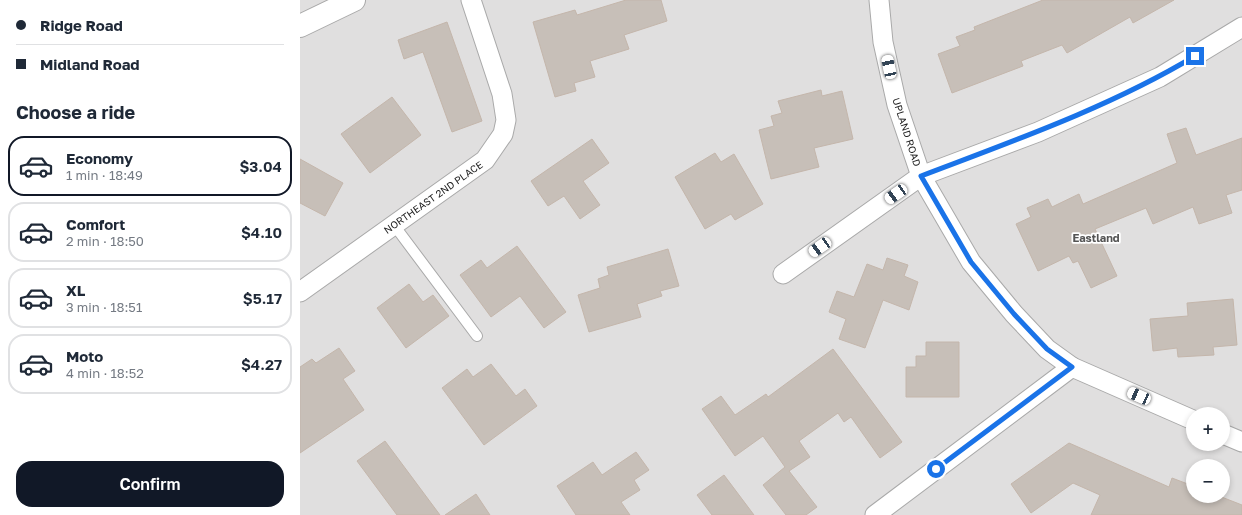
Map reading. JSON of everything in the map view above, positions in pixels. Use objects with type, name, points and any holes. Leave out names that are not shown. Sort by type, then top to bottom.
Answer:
[{"type":"street","points":[[300,26],[354,0]]},
{"type":"street","name":"NORTHEAST 2ND PLACE","points":[[300,292],[485,160],[503,134],[506,120],[502,94],[471,0]]},
{"type":"street","name":"UPLAND ROAD","points":[[879,0],[883,42],[897,105],[921,176],[971,262],[1014,314],[1047,349],[1072,367],[1186,417]]},
{"type":"street","points":[[783,274],[921,176],[1038,132],[1160,77],[1242,27]]},
{"type":"street","points":[[875,515],[1072,367]]},
{"type":"lane","points":[[394,225],[477,336]]},
{"type":"shaded area","points":[[300,0],[1242,0],[1242,515],[300,515]]},
{"type":"building","points":[[626,0],[661,0],[667,21],[624,35],[629,49],[590,61],[595,77],[574,83],[576,91],[555,97],[533,22],[575,10],[577,15]]},
{"type":"building","points":[[1043,0],[1174,0],[1133,23],[1130,17],[1067,53],[1062,45],[1021,61],[1023,66],[952,93],[938,54],[960,46],[956,37],[975,30],[974,27]]},
{"type":"building","points":[[447,22],[482,121],[452,132],[423,52],[404,59],[398,40]]},
{"type":"building","points":[[821,90],[822,96],[842,91],[853,139],[814,148],[819,167],[771,179],[759,130],[774,126],[771,116],[782,113],[778,101]]},
{"type":"building","points":[[392,97],[421,135],[370,173],[341,134]]},
{"type":"building","points":[[1186,128],[1196,155],[1242,138],[1242,190],[1226,195],[1232,213],[1199,224],[1193,207],[1153,224],[1146,208],[1095,229],[1117,276],[1091,288],[1078,261],[1073,263],[1069,256],[1038,271],[1016,224],[1031,217],[1027,208],[1048,199],[1052,207],[1079,194],[1083,204],[1177,163],[1167,134]]},
{"type":"building","points":[[592,139],[609,163],[583,181],[600,205],[580,219],[564,196],[548,206],[531,181]]},
{"type":"building","points":[[715,153],[721,162],[734,154],[763,204],[735,220],[731,214],[705,229],[675,177]]},
{"type":"building","points":[[300,159],[343,183],[325,216],[300,203]]},
{"type":"building","points":[[517,246],[566,312],[544,328],[520,296],[491,317],[460,275],[481,260],[487,268]]},
{"type":"building","points":[[668,249],[679,286],[660,291],[662,296],[637,304],[641,317],[589,332],[578,295],[600,288],[598,279],[609,275],[607,267]]},
{"type":"building","points":[[887,258],[908,265],[904,276],[918,282],[909,310],[883,300],[865,348],[839,339],[846,319],[829,312],[837,291],[854,297],[867,264],[883,270]]},
{"type":"building","points":[[409,284],[423,302],[433,295],[449,316],[406,348],[377,308]]},
{"type":"building","points":[[1233,299],[1237,345],[1213,347],[1214,355],[1178,357],[1177,348],[1153,351],[1150,319],[1188,316],[1187,303]]},
{"type":"building","points":[[926,342],[959,342],[959,397],[906,397],[906,367],[916,367],[916,356],[926,356]]},
{"type":"building","points":[[339,348],[355,371],[343,379],[364,410],[300,453],[300,367],[312,359],[316,363]]},
{"type":"building","points":[[833,349],[902,442],[880,458],[851,417],[844,422],[838,413],[799,441],[810,457],[789,471],[817,507],[806,515],[786,515],[763,485],[785,467],[763,436],[735,456],[702,409],[721,396],[735,415],[766,394],[768,397]]},
{"type":"building","points":[[491,364],[516,396],[525,389],[537,406],[484,445],[442,388],[467,369],[473,377]]},
{"type":"building","points":[[385,441],[440,515],[397,515],[357,461]]},
{"type":"building","points":[[1069,443],[1169,487],[1172,478],[1186,483],[1186,503],[1230,503],[1230,500],[1242,505],[1242,515],[1091,515],[1100,495],[1073,483],[1031,513],[1011,484]]},
{"type":"building","points":[[636,452],[649,470],[634,480],[640,490],[621,502],[630,515],[576,515],[557,486],[593,462],[602,475]]},
{"type":"building","points":[[724,475],[754,515],[712,515],[697,495]]},
{"type":"building","points":[[476,494],[490,515],[445,515]]},
{"type":"district","name":"Eastland","points":[[1096,237]]},
{"type":"route","points":[[936,469],[1072,367],[1047,349],[1014,314],[971,262],[921,176],[1038,132],[1160,77],[1195,56]]}]
